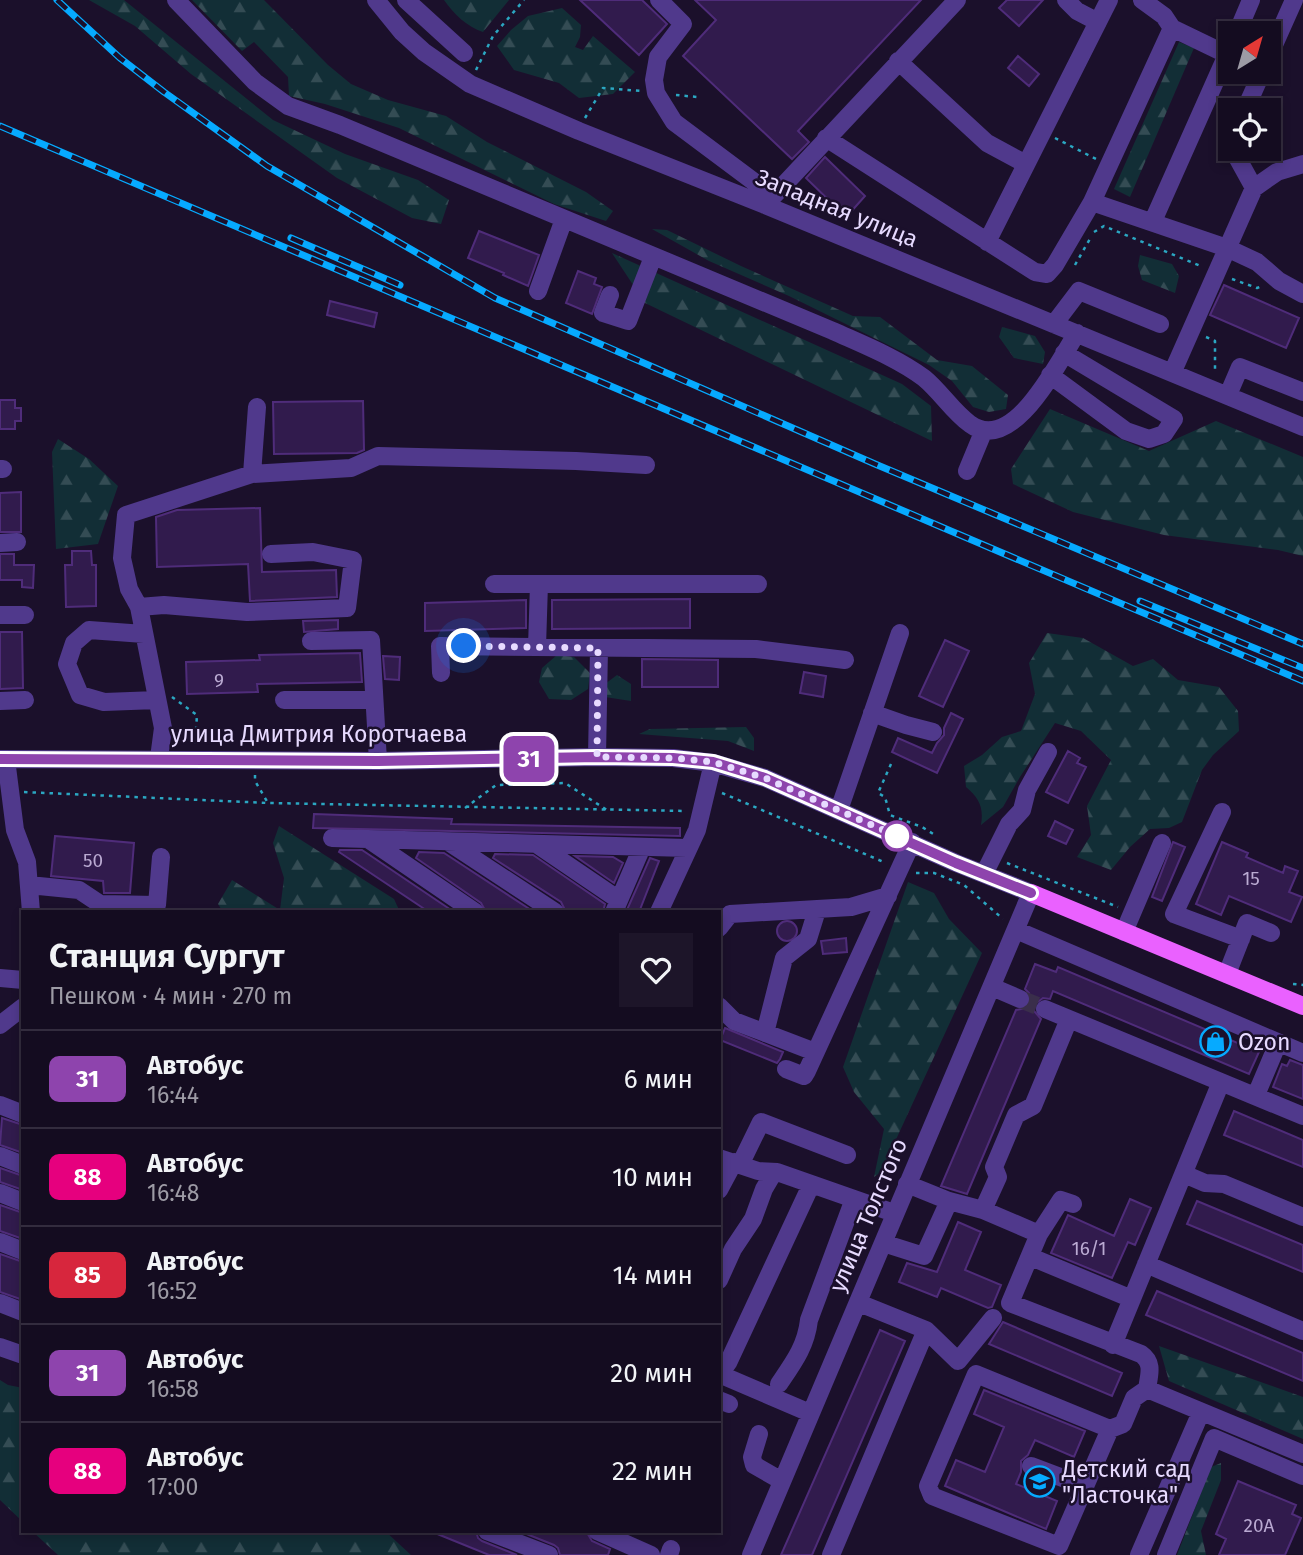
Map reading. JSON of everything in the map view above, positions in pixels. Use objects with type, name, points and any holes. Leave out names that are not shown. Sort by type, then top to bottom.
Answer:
[{"type":"main road","points":[[1031,893],[1303,1006]]},
{"type":"street","points":[[176,0],[255,82],[288,106],[340,125],[833,331],[902,364],[942,393],[970,425],[995,431],[1018,418],[1077,333]]},
{"type":"street","name":"Западная улица","points":[[376,0],[402,32],[424,52],[470,84],[579,131],[769,200],[1054,324],[1303,427]]},
{"type":"street","points":[[406,0],[464,53]]},
{"type":"street","points":[[659,0],[683,24],[658,57],[654,80],[656,93],[674,122],[769,200],[957,0]]},
{"type":"street","points":[[1066,0],[1098,22]]},
{"type":"street","points":[[987,242],[1109,0]]},
{"type":"street","points":[[1242,21],[1251,0]]},
{"type":"street","points":[[1281,29],[1294,0]]},
{"type":"street","points":[[1147,1],[1164,16],[1172,28],[1218,48]]},
{"type":"street","points":[[826,138],[1035,272],[1047,274],[1092,202],[1172,28]]},
{"type":"street","points":[[898,61],[987,143],[1026,164]]},
{"type":"street","points":[[1153,221],[1218,77]]},
{"type":"street","points":[[1239,161],[1254,188]]},
{"type":"street","points":[[1173,371],[1254,188],[1277,172],[1303,164]]},
{"type":"street","points":[[1092,202],[1227,248],[1257,262],[1279,281],[1303,294]]},
{"type":"street","points":[[538,291],[564,219]]},
{"type":"street","points":[[610,295],[603,313],[628,321],[653,257]]},
{"type":"street","points":[[1054,324],[1079,291],[1160,324]]},
{"type":"street","points":[[1050,375],[1126,430],[1149,439],[1164,435],[1174,419],[1064,353]]},
{"type":"street","points":[[1228,395],[1240,366],[1303,391]]},
{"type":"street","points":[[253,474],[257,408]]},
{"type":"street","points":[[967,471],[984,430]]},
{"type":"street","points":[[159,758],[163,697],[144,634],[139,607],[129,589],[122,558],[126,515],[253,474],[351,468],[378,456],[646,465]]},
{"type":"street","points":[[139,607],[164,605],[247,612],[347,608],[353,560],[313,552],[271,554]]},
{"type":"street","points":[[494,583],[758,584]]},
{"type":"street","points":[[537,647],[540,584]]},
{"type":"street","points":[[0,615],[25,615]]},
{"type":"street","points":[[144,634],[89,630],[74,643],[67,664],[80,695],[104,702],[163,697]]},
{"type":"street","points":[[839,810],[900,633]]},
{"type":"street","points":[[311,641],[370,640],[378,761]]},
{"type":"street","points":[[440,673],[440,646],[756,649],[845,660]]},
{"type":"street","points":[[597,757],[598,648]]},
{"type":"street","points":[[0,701],[25,700]]},
{"type":"street","points":[[284,700],[374,700]]},
{"type":"street","points":[[873,713],[933,732]]},
{"type":"street","points":[[985,874],[1009,824],[1021,810],[1027,790],[1048,752]]},
{"type":"street","name":"улица Дмитрия Коротчаева","points":[[3,759],[378,761],[597,757],[673,758],[713,762],[765,778],[1031,893]]},
{"type":"street","points":[[3,759],[15,830],[27,862],[32,910]]},
{"type":"street","points":[[660,910],[696,830],[713,762]]},
{"type":"street","points":[[1222,812],[1174,914],[1241,939]]},
{"type":"street","points":[[332,838],[687,848]]},
{"type":"street","points":[[368,839],[472,910]]},
{"type":"street","points":[[448,842],[552,910]]},
{"type":"street","points":[[786,1069],[804,1076],[912,842]]},
{"type":"street","points":[[1124,932],[1162,843]]},
{"type":"street","points":[[537,844],[617,906],[642,847]]},
{"type":"street","points":[[29,885],[79,890],[100,904],[157,905],[161,857]]},
{"type":"street","name":"улица Толстого","points":[[751,1555],[1031,893]]},
{"type":"street","points":[[721,925],[730,914],[851,907],[888,896]]},
{"type":"street","points":[[765,1033],[783,958],[808,939],[817,910]]},
{"type":"street","points":[[1227,974],[1247,923],[1271,933]]},
{"type":"street","points":[[1016,930],[1303,1054]]},
{"type":"street","points":[[0,978],[21,980]]},
{"type":"street","points":[[992,988],[1020,999]]},
{"type":"street","points":[[721,1008],[734,1021],[815,1052]]},
{"type":"street","points":[[0,1025],[21,1009]]},
{"type":"street","points":[[1045,1009],[1303,1116]]},
{"type":"street","points":[[983,1210],[998,1177],[994,1167],[1016,1115],[1033,1106],[1069,1019]]},
{"type":"street","points":[[1256,1095],[1278,1043]]},
{"type":"street","points":[[1113,1345],[1222,1082]]},
{"type":"street","points":[[0,1105],[21,1113]]},
{"type":"street","points":[[721,1184],[731,1162],[761,1122],[847,1155]]},
{"type":"street","points":[[0,1156],[21,1164]]},
{"type":"street","points":[[731,1162],[758,1171],[774,1172],[894,1213]]},
{"type":"street","points":[[721,1276],[733,1249],[753,1219],[764,1189],[774,1172]]},
{"type":"street","points":[[1184,1174],[1205,1183],[1224,1184],[1303,1217]]},
{"type":"street","points":[[907,1184],[949,1201],[983,1210],[1038,1234]]},
{"type":"street","points":[[810,1413],[724,1369],[811,1185]]},
{"type":"street","points":[[0,1193],[21,1201]]},
{"type":"street","points":[[779,1384],[807,1338],[809,1320],[855,1199]]},
{"type":"street","points":[[1073,1204],[1061,1200],[1038,1234],[1031,1258],[1010,1303],[1148,1359],[1150,1365],[1147,1389],[1134,1398],[1123,1424],[1110,1429],[976,1374],[928,1486],[932,1496],[1059,1546],[1110,1429]]},
{"type":"street","points":[[883,1243],[924,1256],[949,1201]]},
{"type":"street","points":[[0,1242],[21,1250]]},
{"type":"street","points":[[1031,1258],[1132,1299]]},
{"type":"street","points":[[1146,1264],[1303,1331]]},
{"type":"street","points":[[0,1303],[21,1311]]},
{"type":"street","points":[[859,1303],[926,1330],[958,1361],[993,1318]]},
{"type":"street","points":[[837,1553],[926,1330]]},
{"type":"street","points":[[0,1347],[21,1354]]},
{"type":"street","points":[[1147,1389],[1303,1454]]},
{"type":"street","points":[[1139,1555],[1201,1412]]},
{"type":"street","points":[[759,1434],[752,1457],[754,1465],[782,1481]]},
{"type":"street","points":[[1166,1555],[1214,1438],[1303,1476]]},
{"type":"street","points":[[1031,1466],[1084,1486]]},
{"type":"street","points":[[492,1533],[549,1555]]},
{"type":"street","points":[[600,1533],[622,1549],[651,1555]]},
{"type":"path","points":[[470,84],[493,36],[524,0]]},
{"type":"path","points":[[579,131],[603,88],[697,97]]},
{"type":"path","points":[[1072,268],[1095,229],[1104,226],[1257,288],[1279,281]]},
{"type":"path","points":[[1191,331],[1215,341],[1215,376],[1210,387]]},
{"type":"path","points":[[163,697],[197,715],[195,744]]},
{"type":"path","points":[[256,761],[255,781],[268,803]]},
{"type":"path","points":[[891,764],[878,793],[885,797],[890,815],[922,827],[941,840]]},
{"type":"path","points":[[465,808],[496,785],[565,783],[607,810]]},
{"type":"path","points":[[10,791],[268,803],[683,812],[701,810]]},
{"type":"path","points":[[716,791],[900,869],[923,875],[934,873],[964,885],[1016,930]]},
{"type":"path","points":[[993,858],[1132,913]]},
{"type":"path","points":[[1292,984],[1303,985]]},
{"type":"green space","points":[[89,0],[124,0],[273,120],[345,154],[418,180],[449,200],[441,224],[412,218],[337,178],[191,74],[135,26]]},
{"type":"green space","points":[[192,0],[264,0],[328,65],[351,84],[388,100],[446,116],[487,142],[586,192],[613,211],[606,221],[554,204],[399,128],[325,104],[289,96],[288,77],[254,42],[242,51]]},
{"type":"green space","points":[[444,0],[509,0],[483,32],[461,19]]},
{"type":"green space","points":[[562,8],[581,25],[580,37],[575,47],[583,50],[593,36],[635,72],[613,94],[579,98],[559,83],[514,70],[497,46],[528,16]]},
{"type":"green space","points":[[1179,42],[1194,48],[1130,197],[1114,189]]},
{"type":"green space","points":[[652,229],[667,230],[853,316],[880,317],[937,360],[972,366],[1008,395],[1006,409],[989,412],[973,407],[952,381],[929,365],[789,296],[709,261]]},
{"type":"green space","points":[[612,253],[902,384],[931,406],[932,441],[645,303]]},
{"type":"green space","points":[[1140,255],[1172,264],[1179,276],[1175,293],[1142,280],[1138,266]]},
{"type":"green space","points":[[1002,327],[1035,336],[1045,352],[1043,364],[1014,358],[999,337]]},
{"type":"green space","points":[[1050,409],[1149,451],[1216,421],[1303,457],[1303,556],[1278,550],[1164,535],[1073,512],[1013,484],[1011,469]]},
{"type":"green space","points":[[58,439],[89,459],[118,486],[98,544],[56,549],[52,452]]},
{"type":"green space","points":[[1047,633],[1083,638],[1133,666],[1153,659],[1178,680],[1219,687],[1238,711],[1239,731],[1213,755],[1202,770],[1182,822],[1169,828],[1150,829],[1111,870],[1077,857],[1091,835],[1087,806],[1111,760],[1081,731],[1055,723],[1003,807],[981,825],[980,803],[966,787],[964,766],[982,755],[1002,737],[1021,731],[1035,694],[1029,663]]},
{"type":"green space","points":[[557,655],[574,657],[590,673],[588,689],[571,700],[549,699],[539,682],[542,668]]},
{"type":"green space","points":[[617,675],[631,684],[631,701],[605,697],[605,684]]},
{"type":"green space","points":[[746,727],[754,738],[754,751],[728,741],[639,734],[650,729]]},
{"type":"green space","points":[[279,826],[394,899],[399,910],[280,910],[284,878],[273,843]]},
{"type":"green space","points":[[232,880],[280,910],[222,910],[218,904]]},
{"type":"green space","points":[[908,882],[934,893],[949,919],[982,953],[881,1172],[874,1177],[884,1129],[854,1092],[843,1067]]},
{"type":"green space","points":[[1159,1346],[1303,1397],[1303,1439],[1169,1381]]},
{"type":"green space","points":[[0,1380],[21,1388],[21,1520],[0,1500]]},
{"type":"green space","points":[[1221,1463],[1221,1480],[1201,1531],[1206,1555],[1177,1555],[1211,1467]]},
{"type":"green space","points":[[34,1533],[387,1533],[411,1555],[58,1555]]},
{"type":"building","points":[[580,0],[642,0],[667,24],[639,55]]},
{"type":"building","points":[[695,0],[921,0],[798,131],[809,142],[792,159],[683,56],[716,20]]},
{"type":"building","points":[[1007,0],[1043,0],[1019,26],[999,8]]},
{"type":"building","points":[[1018,56],[1039,74],[1029,86],[1008,68]]},
{"type":"building","points":[[825,157],[865,196],[849,214],[845,210],[842,213],[806,178]]},
{"type":"building","points":[[479,231],[539,255],[528,286],[468,258]]},
{"type":"building","points":[[578,271],[596,278],[594,284],[602,287],[592,314],[566,303]]},
{"type":"building","points":[[1224,285],[1299,318],[1286,348],[1210,315]]},
{"type":"building","points":[[330,301],[377,313],[374,327],[327,315]]},
{"type":"building","points":[[0,400],[15,400],[15,408],[21,408],[21,421],[15,421],[15,429],[0,429]]},
{"type":"building","points":[[363,401],[364,450],[357,453],[274,454],[273,402]]},
{"type":"building","points":[[21,492],[21,532],[0,532],[0,493]]},
{"type":"building","points":[[260,508],[262,572],[336,570],[337,597],[250,601],[248,564],[157,567],[156,517],[177,510]]},
{"type":"building","points":[[72,551],[91,551],[92,565],[96,565],[96,606],[66,607],[65,565],[72,565]]},
{"type":"building","points":[[0,554],[14,554],[14,565],[34,565],[33,588],[22,587],[22,580],[0,580]]},
{"type":"building","points":[[690,599],[690,628],[552,629],[552,600]]},
{"type":"building","points":[[526,600],[526,628],[425,631],[425,603]]},
{"type":"building","points":[[338,620],[338,629],[304,632],[303,621]]},
{"type":"building","points":[[0,632],[22,632],[23,688],[0,689]]},
{"type":"building","points":[[945,640],[969,651],[943,707],[919,696]]},
{"type":"building","points":[[360,653],[362,682],[257,684],[258,692],[187,694],[186,662],[260,660],[259,655]]},
{"type":"building","points":[[383,656],[400,657],[399,680],[385,679]]},
{"type":"building","points":[[642,659],[718,660],[718,687],[642,687]]},
{"type":"building","points":[[804,672],[826,676],[823,697],[800,693]]},
{"type":"building","points":[[951,713],[963,719],[937,773],[892,752],[898,738],[932,753],[944,735],[944,728]]},
{"type":"building","points":[[1068,751],[1080,758],[1077,763],[1086,767],[1068,803],[1046,792]]},
{"type":"building","points":[[314,814],[452,819],[451,824],[680,828],[680,836],[313,828]]},
{"type":"building","points":[[1055,821],[1073,830],[1066,844],[1048,836]]},
{"type":"building","points":[[55,836],[134,843],[130,893],[104,893],[103,881],[51,876]]},
{"type":"building","points":[[1173,842],[1185,847],[1162,901],[1152,897]]},
{"type":"building","points":[[1222,842],[1248,853],[1246,857],[1283,873],[1285,866],[1298,871],[1289,892],[1302,897],[1291,922],[1229,896],[1221,915],[1196,904]]},
{"type":"building","points":[[362,850],[451,910],[426,910],[339,852]]},
{"type":"building","points":[[419,852],[444,853],[531,910],[485,910],[481,903],[416,858]]},
{"type":"building","points":[[495,854],[533,855],[605,904],[604,910],[565,910],[561,902],[493,858]]},
{"type":"building","points":[[575,856],[613,857],[623,863],[614,883]]},
{"type":"building","points":[[650,858],[659,861],[640,910],[627,910]]},
{"type":"building","points":[[787,921],[794,924],[797,931],[794,938],[787,941],[780,938],[777,931],[780,924]]},
{"type":"building","points":[[846,938],[847,952],[823,954],[821,941]]},
{"type":"building","points":[[1035,964],[1056,972],[1058,967],[1259,1052],[1249,1074],[1053,991],[1050,999],[1043,998],[1035,1004],[1034,1011],[1041,1019],[967,1194],[941,1186],[1016,1010],[1026,1008],[1031,1003],[1029,993],[1025,989]]},
{"type":"building","points":[[725,1028],[783,1052],[777,1063],[721,1040]]},
{"type":"building","points":[[1290,1060],[1303,1065],[1303,1099],[1273,1087],[1282,1064],[1287,1066]]},
{"type":"building","points":[[1234,1111],[1303,1140],[1303,1167],[1224,1135]]},
{"type":"building","points":[[2,1118],[21,1124],[21,1152],[0,1145]]},
{"type":"building","points":[[0,1168],[21,1175],[21,1189],[0,1182]]},
{"type":"building","points":[[1130,1199],[1151,1208],[1135,1245],[1128,1242],[1112,1278],[1051,1253],[1068,1215],[1114,1236]]},
{"type":"building","points":[[1197,1201],[1303,1245],[1303,1272],[1187,1224]]},
{"type":"building","points":[[0,1205],[21,1212],[21,1238],[0,1231]]},
{"type":"building","points":[[958,1222],[981,1232],[965,1270],[1001,1285],[992,1307],[988,1308],[941,1288],[937,1297],[899,1282],[907,1263],[937,1272]]},
{"type":"building","points":[[0,1254],[21,1261],[21,1299],[0,1292]]},
{"type":"building","points":[[1157,1291],[1303,1353],[1303,1381],[1146,1315]]},
{"type":"building","points":[[1003,1322],[1122,1373],[1112,1396],[989,1344]]},
{"type":"building","points":[[880,1330],[905,1341],[812,1555],[781,1555]]},
{"type":"building","points":[[984,1390],[1085,1431],[1074,1457],[1035,1440],[1028,1455],[1021,1461],[1021,1472],[1016,1484],[1057,1501],[1046,1529],[945,1486],[956,1460],[985,1472],[1004,1427],[974,1414]]},
{"type":"building","points":[[1238,1481],[1296,1505],[1292,1514],[1301,1518],[1285,1555],[1219,1555],[1226,1539],[1216,1534]]},
{"type":"building","points":[[435,1533],[477,1533],[482,1541],[517,1555],[489,1555]]},
{"type":"building","points":[[524,1533],[587,1533],[592,1541],[610,1549],[608,1555],[560,1555],[554,1545]]},
{"type":"tunnel","points":[[1020,999],[1045,1009]]},
{"type":"railway","points":[[57,0],[120,58],[267,166],[495,298],[875,464],[1303,644]]},
{"type":"railway","points":[[0,126],[1303,681]]},
{"type":"railway","points":[[291,238],[400,285]]},
{"type":"railway","points":[[1140,601],[1303,668]]},
{"type":"bus line","name":"31","points":[[0,759],[378,761],[597,757],[673,758],[713,762],[765,778],[956,863],[1031,893]]},
{"type":"place","name":"Ozon","points":[[1215,1042]]},
{"type":"place","name":"Детский сад \"Ласточка\"","points":[[1039,1482]]},
{"type":"route","points":[[464,646],[598,648],[597,757],[673,758],[713,762],[765,778],[897,836]]}]
